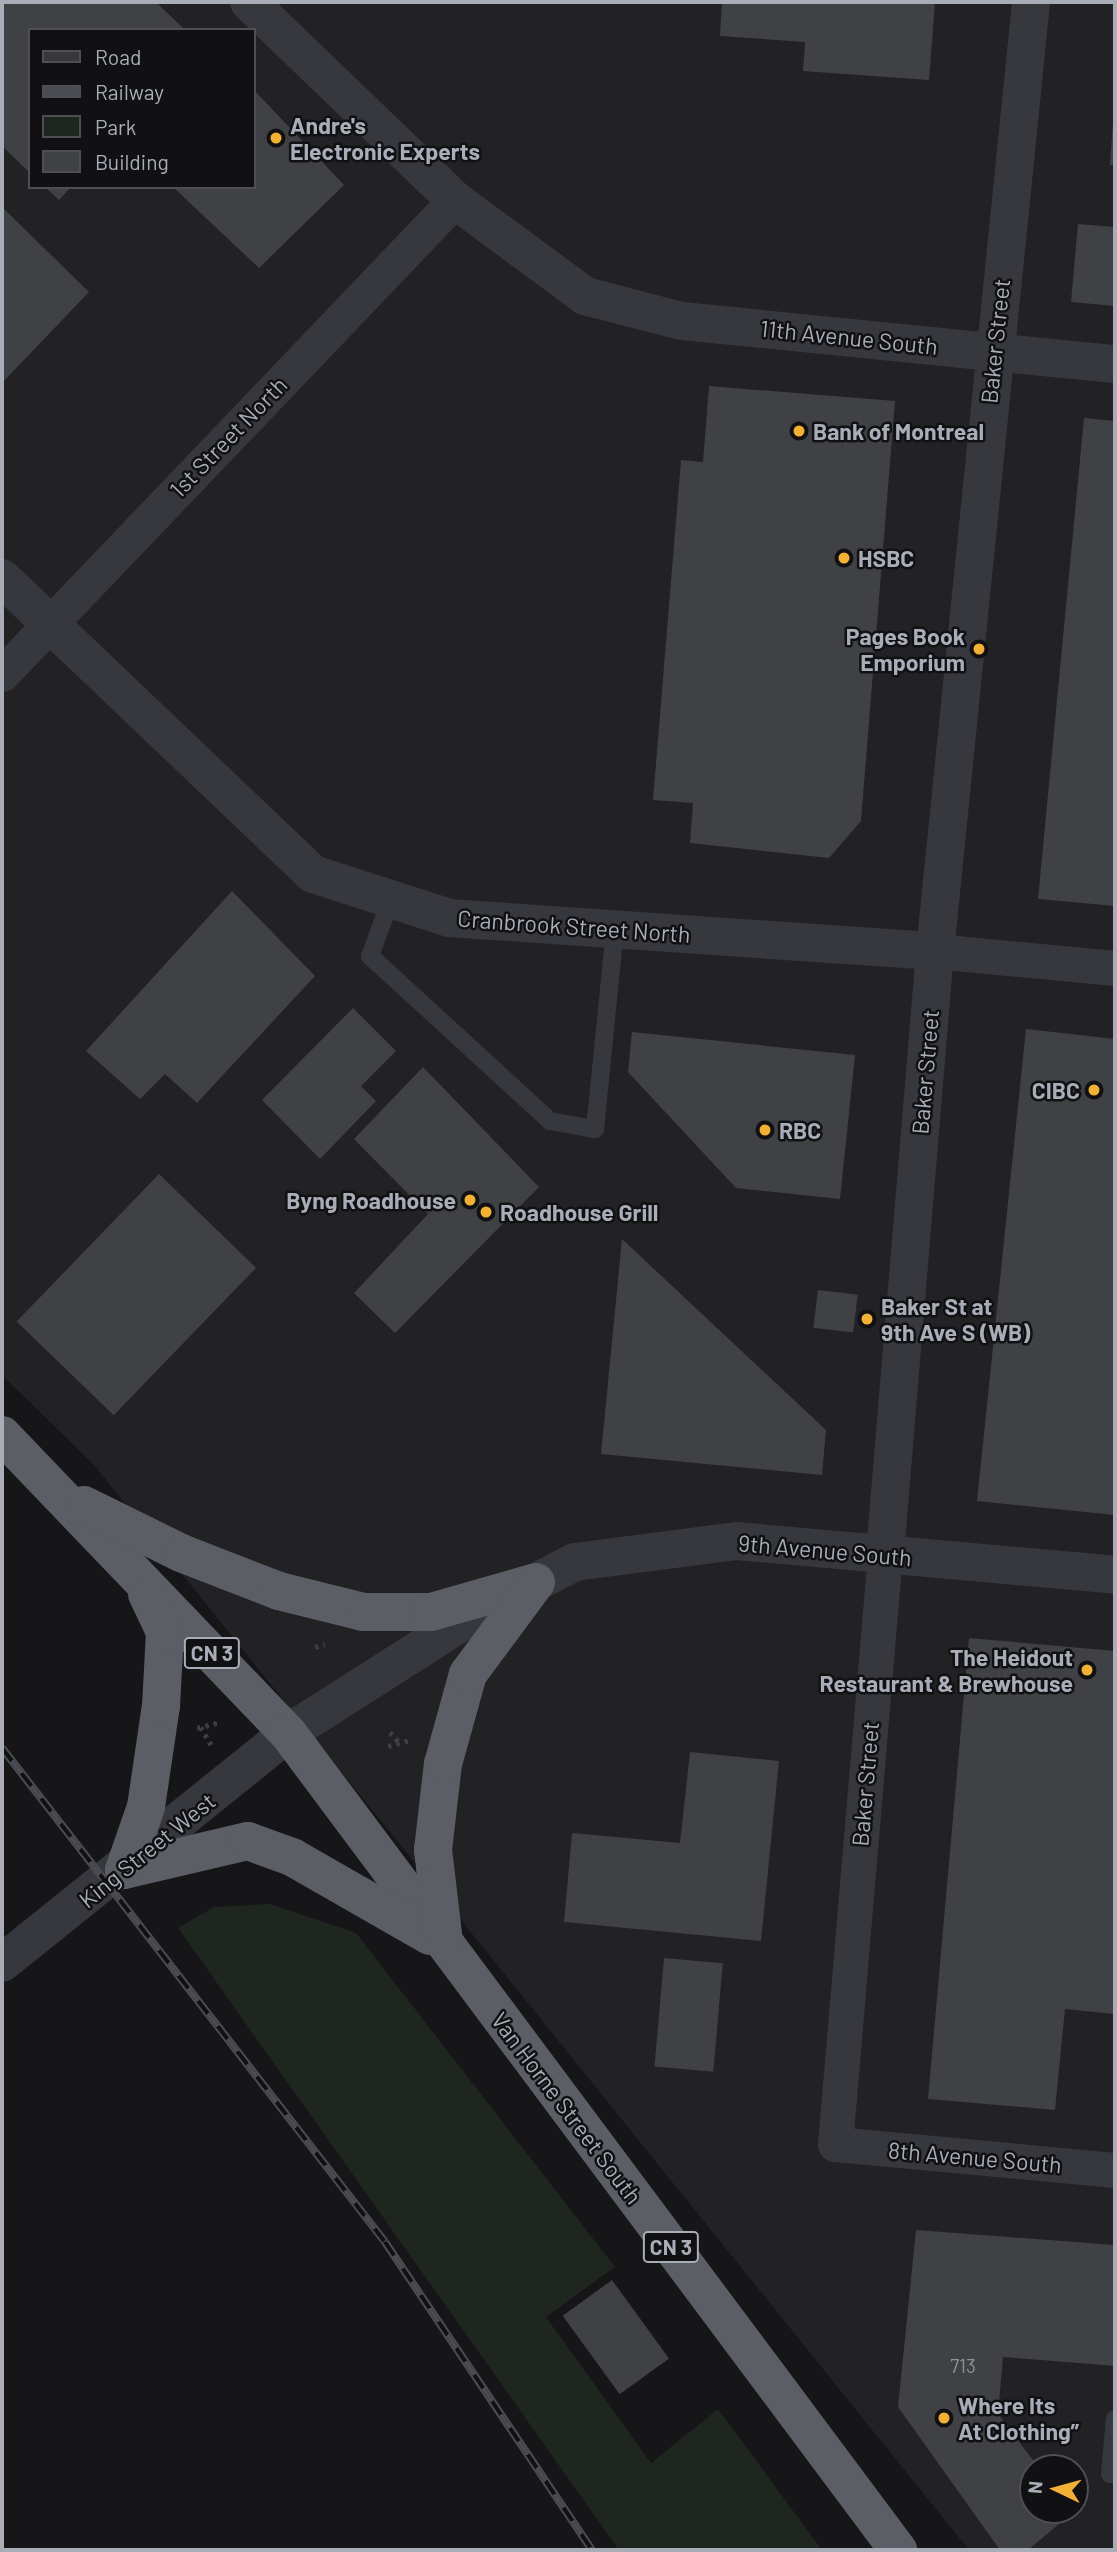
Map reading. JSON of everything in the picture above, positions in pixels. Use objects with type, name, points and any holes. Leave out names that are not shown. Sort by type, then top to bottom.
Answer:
[{"type":"highway","name":"CN 3","points":[[2,1435],[289,1733]]},
{"type":"highway","points":[[59,1492],[181,1553],[279,1591],[363,1612],[431,1612],[536,1582]]},
{"type":"highway","points":[[124,1870],[146,1808],[165,1632],[137,1574]]},
{"type":"highway","points":[[444,1944],[433,1850],[443,1764],[468,1674],[536,1582]]},
{"type":"highway","name":"Van Horne Street South","points":[[289,1733],[898,2550]]},
{"type":"highway","points":[[124,1870],[248,1841],[292,1857],[444,1944]]},
{"type":"street","points":[[249,2],[455,200]]},
{"type":"street","name":"Baker Street","points":[[835,2144],[935,951],[1031,2]]},
{"type":"street","name":"11th Avenue South","points":[[455,200],[584,296],[682,321],[1115,364]]},
{"type":"street","name":"1st Street North","points":[[2,674],[455,200]]},
{"type":"street","name":"Cranbrook Street North","points":[[2,578],[313,874],[449,918],[935,951]]},
{"type":"street","points":[[935,951],[1115,968]]},
{"type":"street","name":"9th Avenue South","points":[[289,1733],[536,1582],[575,1562],[737,1541],[1115,1575]]},
{"type":"street","name":"King Street West","points":[[2,1963],[124,1870],[289,1733]]},
{"type":"street","name":"8th Avenue South","points":[[835,2144],[1115,2170]]},
{"type":"lane","points":[[391,899],[370,956],[550,1121],[594,1129],[615,929]]},
{"type":"lane","points":[[1115,2419],[1110,2474],[1115,2474]]},
{"type":"path","points":[[201,1727],[212,1747]]},
{"type":"path","points":[[390,1732],[400,1743]]},
{"type":"path","points":[[388,1746],[411,1739]]},
{"type":"shaded area","points":[[2,2],[1115,2],[1115,2550],[969,2550],[94,1465],[2,1375]]},
{"type":"green space","points":[[270,1904],[356,1933],[615,2267],[546,2317],[651,2463],[718,2409],[822,2550],[619,2550],[178,1928],[214,1907]]},
{"type":"building","points":[[2,2],[156,2],[183,28],[28,28],[28,171],[2,146]]},
{"type":"building","points":[[722,2],[935,2],[929,80],[803,71],[805,42],[720,36]]},
{"type":"building","name":"Andre's Electronic Experts","points":[[256,92],[344,185],[259,268],[175,189],[256,189]]},
{"type":"building","points":[[1113,122],[1115,165],[1110,165]]},
{"type":"building","points":[[47,189],[69,189],[59,200]]},
{"type":"building","points":[[2,207],[89,292],[2,383]]},
{"type":"building","points":[[1078,224],[1115,227],[1115,306],[1071,302]]},
{"type":"building","points":[[709,386],[895,401],[861,821],[829,858],[690,843],[693,803],[653,800],[681,460],[703,462]]},
{"type":"building","points":[[1084,418],[1115,421],[1115,906],[1038,899]]},
{"type":"building","points":[[232,891],[315,976],[197,1103],[165,1074],[140,1099],[86,1051]]},
{"type":"building","points":[[353,1008],[396,1051],[361,1086],[376,1101],[320,1159],[262,1100]]},
{"type":"building","points":[[1026,1029],[1115,1039],[1115,1515],[977,1501]]},
{"type":"building","name":"RBC","points":[[632,1032],[855,1055],[840,1199],[736,1188],[628,1072]]},
{"type":"building","name":"Byng Roadhouse","points":[[423,1067],[539,1187],[395,1333],[354,1293],[428,1214],[354,1139]]},
{"type":"building","points":[[159,1174],[256,1268],[114,1415],[17,1321]]},
{"type":"building","points":[[622,1239],[826,1430],[822,1475],[601,1454]]},
{"type":"building","points":[[818,1290],[858,1295],[853,1333],[813,1328]]},
{"type":"building","points":[[969,1638],[1115,1651],[1115,2014],[1065,2009],[1055,2110],[928,2099]]},
{"type":"building","points":[[690,1752],[779,1761],[761,1941],[564,1922],[572,1833],[680,1843]]},
{"type":"building","points":[[664,1958],[723,1963],[713,2072],[655,2067]]},
{"type":"building","points":[[916,2230],[1115,2245],[1115,2366],[1003,2357],[998,2414],[1028,2454],[1019,2454],[1019,2524],[1059,2524],[1028,2550],[1000,2550],[898,2407]]},
{"type":"building","points":[[612,2280],[669,2358],[620,2394],[563,2316]]},
{"type":"railway","points":[[2,1748],[385,2242],[592,2550]]},
{"type":"place","name":"Andre's Electronic Experts","points":[[276,138]]},
{"type":"place","name":"Bank of Montreal","points":[[799,431]]},
{"type":"place","name":"HSBC","points":[[844,558]]},
{"type":"place","name":"Pages Book Emporium","points":[[979,649]]},
{"type":"place","name":"CIBC","points":[[1094,1090]]},
{"type":"place","name":"RBC","points":[[765,1130]]},
{"type":"place","name":"Byng Roadhouse","points":[[470,1200]]},
{"type":"place","name":"Roadhouse Grill","points":[[486,1212]]},
{"type":"place","name":"Baker St at 9th Ave S (WB)","points":[[867,1319]]},
{"type":"place","name":"The Heidout Restaurant & Brewhouse","points":[[1087,1670]]},
{"type":"place","name":"Where Its At Clothing”","points":[[944,2418]]}]
